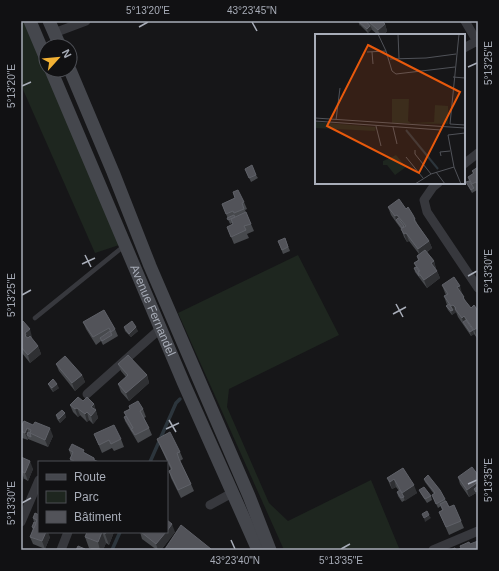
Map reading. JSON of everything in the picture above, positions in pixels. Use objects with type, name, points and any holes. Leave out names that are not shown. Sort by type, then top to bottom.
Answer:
[{"type":"main road","points":[[30,21],[38,40]]},
{"type":"main road","points":[[52,27],[57,38]]},
{"type":"main road","name":"Avenue Fernandel","points":[[53,78],[258,550]]},
{"type":"main road","name":"Avenue Fernandel","points":[[73,78],[113,172],[150,266],[246,489],[270,550]]},
{"type":"street","points":[[52,27],[86,21]]},
{"type":"street","points":[[456,21],[471,32]]},
{"type":"street","points":[[465,21],[477,42],[465,48]]},
{"type":"street","points":[[465,163],[478,153]]},
{"type":"street","points":[[436,184],[432,187],[424,200],[427,212],[478,288]]},
{"type":"street","points":[[87,394],[161,328]]},
{"type":"street","points":[[21,522],[38,482]]},
{"type":"street","points":[[210,506],[232,493]]},
{"type":"street","points":[[433,550],[478,531]]},
{"type":"street","points":[[60,550],[68,533]]},
{"type":"lane","points":[[36,318],[125,244]]},
{"type":"green space","points":[[21,21],[25,21],[38,52],[38,78],[49,78],[119,245],[95,253],[21,85]]},
{"type":"green space","points":[[298,255],[339,335],[229,389],[227,407],[269,503],[288,521],[371,480],[399,548],[398,550],[284,550],[178,313]]},
{"type":"building","points":[[359,21],[366,21],[370,26],[367,29]]},
{"type":"building","points":[[368,21],[382,21],[385,24],[378,30]]},
{"type":"building","points":[[252,165],[256,175],[249,178],[245,169]]},
{"type":"building","points":[[478,167],[478,185],[476,182],[472,184],[468,177],[474,173],[472,171]]},
{"type":"building","points":[[469,181],[474,188],[471,190],[466,182]]},
{"type":"building","points":[[238,190],[244,202],[242,203],[244,209],[226,214],[222,204],[235,198],[233,192]]},
{"type":"building","points":[[399,199],[406,209],[408,207],[415,219],[414,220],[429,241],[418,249],[406,233],[404,234],[401,229],[406,226],[388,207]]},
{"type":"building","points":[[246,212],[251,224],[244,226],[246,230],[231,237],[227,227],[233,224],[231,219]]},
{"type":"building","points":[[234,215],[235,217],[228,220],[227,218]]},
{"type":"building","points":[[398,218],[404,226],[402,228],[396,220]]},
{"type":"building","points":[[285,238],[288,247],[282,250],[278,241]]},
{"type":"building","points":[[425,250],[434,261],[431,263],[437,271],[424,280],[414,263],[419,260],[417,256]]},
{"type":"building","points":[[416,267],[419,271],[419,276],[414,268]]},
{"type":"building","points":[[454,277],[460,286],[457,287],[464,297],[463,298],[471,308],[474,305],[478,311],[478,327],[474,330],[464,316],[462,318],[455,309],[456,308],[453,305],[451,306],[444,296],[448,294],[442,285]]},
{"type":"building","points":[[449,304],[453,310],[451,311],[446,306]]},
{"type":"building","points":[[104,310],[115,329],[111,332],[109,328],[93,337],[83,322]]},
{"type":"building","points":[[466,320],[473,330],[470,332],[463,322]]},
{"type":"building","points":[[23,321],[30,329],[25,333],[25,336],[28,338],[30,336],[38,346],[28,355],[21,347],[21,322]]},
{"type":"building","points":[[132,321],[136,327],[129,334],[124,327]]},
{"type":"building","points":[[110,331],[112,335],[102,341],[100,338]]},
{"type":"building","points":[[128,355],[147,375],[126,393],[118,384],[128,375],[118,364]]},
{"type":"building","points":[[65,356],[82,375],[72,383],[56,364]]},
{"type":"building","points":[[53,379],[57,384],[52,388],[48,384]]},
{"type":"building","points":[[78,397],[83,401],[87,397],[94,404],[91,407],[96,410],[91,416],[87,412],[85,414],[70,405]]},
{"type":"building","points":[[138,401],[143,409],[140,411],[149,428],[135,435],[131,429],[133,428],[124,412],[130,409],[129,406]]},
{"type":"building","points":[[62,410],[65,413],[59,419],[56,415]]},
{"type":"building","points":[[126,416],[133,428],[131,429],[124,417]]},
{"type":"building","points":[[24,421],[33,425],[35,422],[50,428],[45,440],[30,433],[31,430],[27,428],[25,433],[21,431]]},
{"type":"building","points":[[114,425],[121,439],[111,444],[109,440],[99,445],[94,434]]},
{"type":"building","points":[[28,432],[30,433],[31,437],[27,435]]},
{"type":"building","points":[[170,432],[180,452],[177,453],[179,459],[191,484],[178,490],[169,471],[172,469],[157,439]]},
{"type":"building","points":[[72,444],[84,450],[83,452],[96,461],[74,461],[70,459],[73,452],[69,450]]},
{"type":"building","points":[[21,457],[30,461],[25,473],[21,471]]},
{"type":"building","points":[[472,467],[478,475],[478,482],[467,490],[458,477]]},
{"type":"building","points":[[403,468],[414,485],[402,493],[394,479],[390,482],[387,478]]},
{"type":"building","points":[[428,475],[445,499],[436,504],[432,495],[435,493],[424,479]]},
{"type":"building","points":[[478,486],[478,490],[476,492],[474,489]]},
{"type":"building","points":[[424,487],[431,496],[425,499],[419,490]]},
{"type":"building","points":[[400,490],[404,497],[401,498],[397,492]]},
{"type":"building","points":[[446,501],[449,507],[454,505],[461,521],[446,527],[439,512],[443,510],[440,504]]},
{"type":"building","points":[[427,511],[429,515],[424,518],[422,514]]},
{"type":"building","points":[[35,513],[38,514],[38,533],[46,533],[42,541],[30,537],[37,520],[33,518]]},
{"type":"building","points":[[168,521],[172,524],[168,530]]},
{"type":"building","points":[[34,522],[36,523],[34,528],[32,527]]},
{"type":"building","points":[[181,525],[211,550],[166,550],[165,549]]},
{"type":"building","points":[[87,533],[102,533],[98,542],[85,537]]},
{"type":"building","points":[[142,533],[165,533],[156,544]]},
{"type":"building","points":[[478,541],[478,550],[457,550],[461,548],[460,546],[469,542],[470,544]]},
{"type":"building","points":[[78,546],[85,549],[76,550]]},
{"type":"waterway","points":[[150,461],[176,403],[180,399]]},
{"type":"waterway","points":[[112,550],[120,533]]}]
